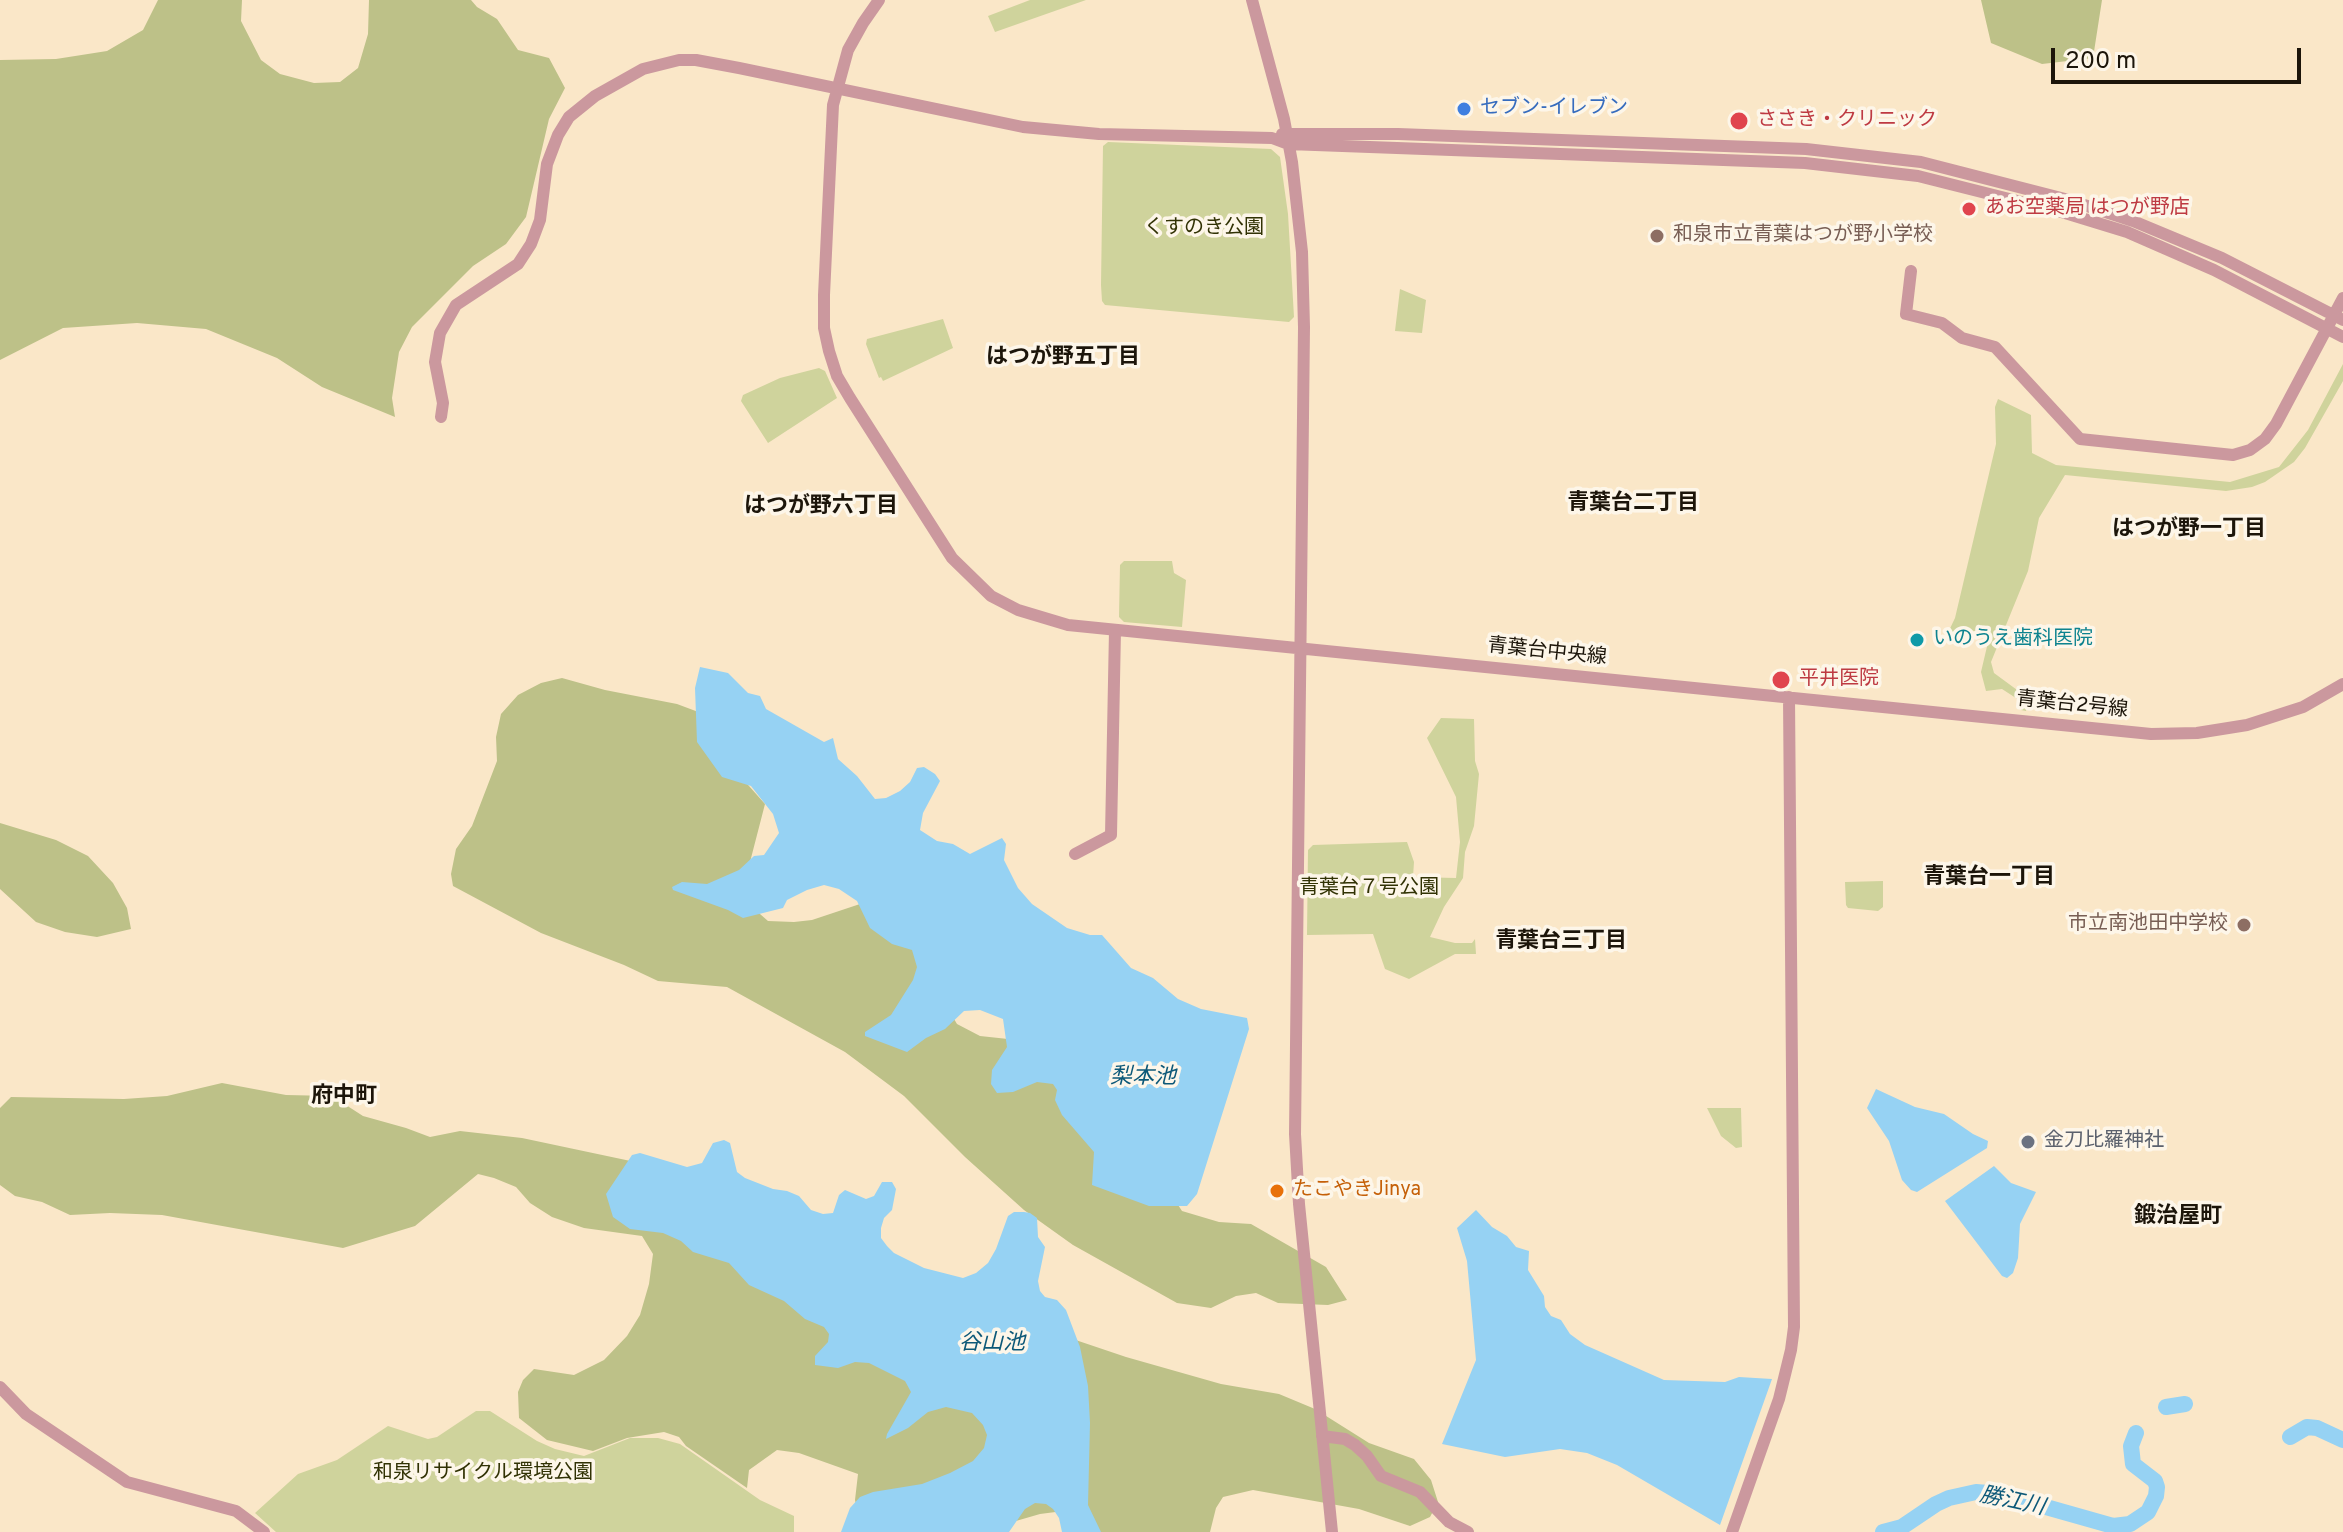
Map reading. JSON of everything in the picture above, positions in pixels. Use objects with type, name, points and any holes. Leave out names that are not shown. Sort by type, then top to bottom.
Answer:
[{"type":"street","name":"青葉台中央線","points":[[879,0],[848,50],[835,89],[824,328],[837,376],[952,558],[991,596],[1043,619],[1068,625],[1789,697]]},
{"type":"street","points":[[1252,0],[1287,138],[1298,209],[1304,327],[1295,1134],[1299,1204],[1332,1532]]},
{"type":"street","points":[[441,417],[443,403],[435,362],[440,333],[456,305],[518,264],[531,244],[540,220],[551,151],[564,124],[595,96],[643,69],[679,60],[696,60],[1023,127],[1099,134],[1806,149],[1921,162],[2069,200],[2133,221],[2222,258],[2338,317]]},
{"type":"street","points":[[1287,138],[1805,163],[1918,176],[2127,232],[2214,270],[2343,337]]},
{"type":"street","points":[[1911,271],[1906,314],[1942,323],[1962,338],[1995,347],[2084,441],[2233,455],[2250,450],[2265,439],[2276,424],[2327,328],[2338,317],[2343,298]]},
{"type":"street","points":[[1075,854],[1111,835],[1115,630]]},
{"type":"street","name":"青葉台2号線","points":[[1789,697],[2177,734],[2222,730],[2262,721],[2303,707],[2343,684]]},
{"type":"street","points":[[1732,1532],[1779,1399],[1794,1327],[1789,697]]},
{"type":"street","points":[[0,1387],[26,1414],[127,1482],[236,1511],[264,1532]]},
{"type":"street","points":[[1322,1436],[1345,1439],[1355,1445],[1381,1476],[1420,1492],[1449,1522],[1468,1532]]},
{"type":"green space","points":[[158,0],[242,0],[241,21],[261,60],[280,74],[314,83],[340,82],[358,68],[368,34],[369,0],[471,0],[497,19],[518,50],[549,58],[565,88],[549,119],[526,217],[506,244],[473,266],[412,327],[399,352],[392,398],[395,417],[322,387],[277,358],[206,329],[137,323],[63,328],[0,360],[0,60],[56,59],[107,51],[143,30]]},
{"type":"green space","points":[[1030,0],[1086,0],[995,32],[988,16]]},
{"type":"green space","points":[[1981,0],[2102,0],[2093,58],[2042,64],[1991,43]]},
{"type":"green space","name":"くすのき公園","points":[[1108,142],[1271,149],[1280,157],[1288,214],[1294,317],[1289,322],[1105,305],[1101,285],[1103,146]]},
{"type":"green space","points":[[1400,289],[1426,300],[1422,333],[1395,331]]},
{"type":"green space","points":[[943,319],[953,348],[883,381],[879,378],[866,344],[867,339]]},
{"type":"green space","points":[[2343,364],[2343,381],[2305,448],[2294,462],[2265,482],[2226,491],[2065,475],[2039,518],[2028,571],[1991,662],[1994,673],[2028,698],[2026,711],[2021,710],[2022,702],[2002,689],[1986,691],[1981,672],[1989,638],[1967,628],[1964,641],[1945,639],[1955,618],[1996,444],[1995,407],[1998,399],[2031,415],[2032,453],[2056,465],[2230,482],[2279,467],[2308,430]]},
{"type":"green space","points":[[819,368],[825,371],[837,398],[768,443],[741,401],[743,395],[780,378]]},
{"type":"green space","points":[[1124,561],[1172,561],[1174,573],[1186,580],[1182,627],[1124,622],[1119,617],[1120,565]]},
{"type":"green space","points":[[562,678],[677,704],[701,713],[733,768],[765,804],[750,862],[752,907],[768,921],[812,920],[860,904],[891,913],[957,1024],[980,1036],[1008,1039],[1080,1083],[1167,1188],[1182,1211],[1219,1222],[1251,1224],[1326,1267],[1347,1300],[1328,1305],[1278,1303],[1256,1293],[1236,1296],[1211,1308],[1177,1303],[1073,1245],[1024,1210],[904,1096],[845,1052],[727,987],[658,981],[541,933],[453,886],[451,874],[456,849],[472,826],[497,761],[496,737],[501,714],[518,695],[541,683]]},
{"type":"green space","name":"青葉台７号公園","points":[[1441,718],[1474,719],[1475,761],[1479,774],[1474,826],[1465,852],[1463,878],[1444,907],[1430,937],[1455,943],[1472,943],[1475,939],[1476,954],[1455,954],[1409,979],[1385,969],[1373,934],[1307,935],[1308,850],[1313,845],[1407,842],[1414,862],[1413,877],[1456,878],[1460,842],[1456,797],[1427,738]]},
{"type":"green space","points":[[0,823],[56,840],[88,856],[113,883],[127,908],[131,929],[97,937],[65,932],[36,922],[0,889]]},
{"type":"green space","points":[[1883,881],[1883,907],[1878,911],[1848,908],[1845,882]]},
{"type":"green space","points":[[222,1083],[286,1095],[332,1096],[363,1116],[430,1137],[460,1131],[522,1138],[640,1163],[1037,1327],[1221,1384],[1279,1394],[1315,1409],[1369,1443],[1414,1459],[1431,1480],[1438,1502],[1430,1517],[1410,1526],[1359,1509],[1253,1490],[1223,1497],[1216,1508],[1210,1532],[1089,1532],[1071,1510],[1040,1514],[1009,1523],[859,1519],[855,1500],[858,1474],[799,1453],[777,1450],[749,1470],[747,1488],[686,1446],[679,1437],[664,1432],[627,1438],[593,1451],[547,1440],[519,1418],[518,1392],[523,1380],[534,1369],[574,1375],[604,1360],[627,1336],[640,1315],[653,1254],[642,1236],[584,1228],[552,1217],[530,1203],[516,1187],[494,1178],[478,1174],[415,1226],[343,1248],[162,1215],[70,1215],[42,1202],[15,1196],[0,1185],[0,1108],[11,1097],[124,1099],[167,1096]]},
{"type":"green space","points":[[1707,1108],[1741,1108],[1742,1147],[1736,1148],[1721,1136]]},
{"type":"green space","name":"和泉リサイクル環境公園","points":[[476,1411],[490,1411],[537,1441],[584,1456],[630,1438],[658,1438],[680,1444],[760,1500],[794,1516],[794,1532],[276,1532],[255,1513],[298,1474],[337,1460],[388,1426],[428,1439],[437,1437]]},
{"type":"water","name":"梨本池","points":[[700,667],[728,673],[748,693],[760,696],[766,709],[824,742],[833,738],[838,759],[857,776],[875,799],[886,798],[900,791],[910,782],[917,768],[924,767],[935,774],[940,781],[923,813],[920,830],[937,841],[953,844],[970,854],[1002,838],[1006,844],[1004,860],[1018,888],[1032,904],[1067,928],[1102,935],[1131,968],[1153,978],[1178,999],[1201,1009],[1247,1018],[1249,1029],[1197,1194],[1187,1206],[1149,1206],[1092,1185],[1094,1152],[1062,1115],[1055,1100],[1057,1090],[1053,1084],[1037,1082],[1013,1092],[997,1093],[991,1084],[992,1070],[1007,1047],[1003,1019],[980,1010],[964,1011],[945,1029],[907,1052],[865,1036],[865,1032],[891,1015],[913,980],[917,967],[912,950],[892,944],[870,928],[857,901],[839,889],[824,885],[807,890],[787,900],[783,908],[743,918],[673,890],[672,887],[682,882],[707,884],[739,870],[754,856],[764,855],[779,833],[773,814],[751,786],[722,777],[697,742],[695,688]]},
{"type":"water","points":[[1876,1089],[1915,1107],[1944,1114],[1988,1141],[1987,1148],[1917,1192],[1911,1190],[1902,1180],[1889,1141],[1867,1108]]},
{"type":"water","name":"谷山池","points":[[724,1140],[730,1143],[737,1172],[745,1178],[799,1196],[811,1210],[823,1214],[833,1213],[839,1195],[845,1190],[866,1199],[874,1196],[882,1182],[892,1182],[896,1189],[892,1210],[884,1218],[881,1238],[894,1253],[924,1268],[963,1278],[976,1273],[988,1263],[1008,1216],[1014,1212],[1024,1212],[1037,1218],[1038,1237],[1045,1247],[1038,1281],[1040,1291],[1045,1297],[1057,1300],[1066,1310],[1080,1347],[1088,1386],[1088,1505],[1101,1532],[1062,1532],[1053,1509],[1046,1504],[1035,1503],[1025,1509],[1009,1532],[841,1532],[850,1508],[860,1497],[922,1484],[950,1473],[973,1461],[984,1448],[987,1435],[972,1413],[946,1407],[928,1412],[908,1428],[886,1439],[911,1392],[905,1381],[869,1363],[855,1362],[838,1368],[815,1365],[815,1356],[828,1342],[829,1334],[824,1327],[805,1319],[784,1301],[749,1285],[729,1263],[693,1252],[681,1241],[663,1233],[630,1229],[613,1217],[606,1194],[632,1155],[640,1153],[687,1167],[702,1163],[713,1143]]},
{"type":"water","points":[[1994,1166],[2011,1183],[2036,1192],[2020,1224],[2018,1258],[2013,1273],[2007,1278],[2002,1276],[1945,1201]]},
{"type":"water","points":[[1476,1210],[1516,1247],[1529,1251],[1528,1270],[1544,1296],[1545,1307],[1585,1345],[1664,1380],[1725,1382],[1739,1377],[1772,1379],[1720,1525],[1617,1465],[1587,1453],[1560,1449],[1505,1457],[1442,1444],[1476,1360],[1467,1261],[1457,1228]]},
{"type":"waterway","name":"勝江川","points":[[2166,1407],[2185,1404]]},
{"type":"waterway","name":"勝江川","points":[[2290,1437],[2307,1427],[2317,1428],[2343,1440]]},
{"type":"waterway","name":"勝江川","points":[[1883,1532],[1902,1527],[1949,1498],[1976,1492],[2000,1494],[2113,1526],[2130,1524],[2148,1512],[2157,1487],[2155,1481],[2133,1464],[2131,1446],[2136,1433]]},
{"type":"place","name":"セブン-イレブン","points":[[1464,109]]},
{"type":"place","name":"ささき・クリニック","points":[[1739,121]]},
{"type":"place","name":"あお空薬局 はつが野店","points":[[1969,209]]},
{"type":"place","name":"和泉市立青葉はつが野小学校","points":[[1657,236]]},
{"type":"place","name":"いのうえ歯科医院","points":[[1917,640]]},
{"type":"place","name":"平井医院","points":[[1781,680]]},
{"type":"place","name":"市立南池田中学校","points":[[2244,925]]},
{"type":"place","name":"金刀比羅神社","points":[[2028,1142]]},
{"type":"place","name":"たこやきJinya","points":[[1277,1191]]},
{"type":"district","name":"はつが野五丁目","points":[[1063,359]]},
{"type":"district","name":"青葉台二丁目","points":[[1633,505]]},
{"type":"district","name":"はつが野六丁目","points":[[821,508]]},
{"type":"district","name":"はつが野一丁目","points":[[2189,531]]},
{"type":"district","name":"青葉台一丁目","points":[[1989,879]]},
{"type":"district","name":"青葉台三丁目","points":[[1561,943]]},
{"type":"district","name":"府中町","points":[[344,1098]]},
{"type":"district","name":"鍛治屋町","points":[[2178,1218]]}]
